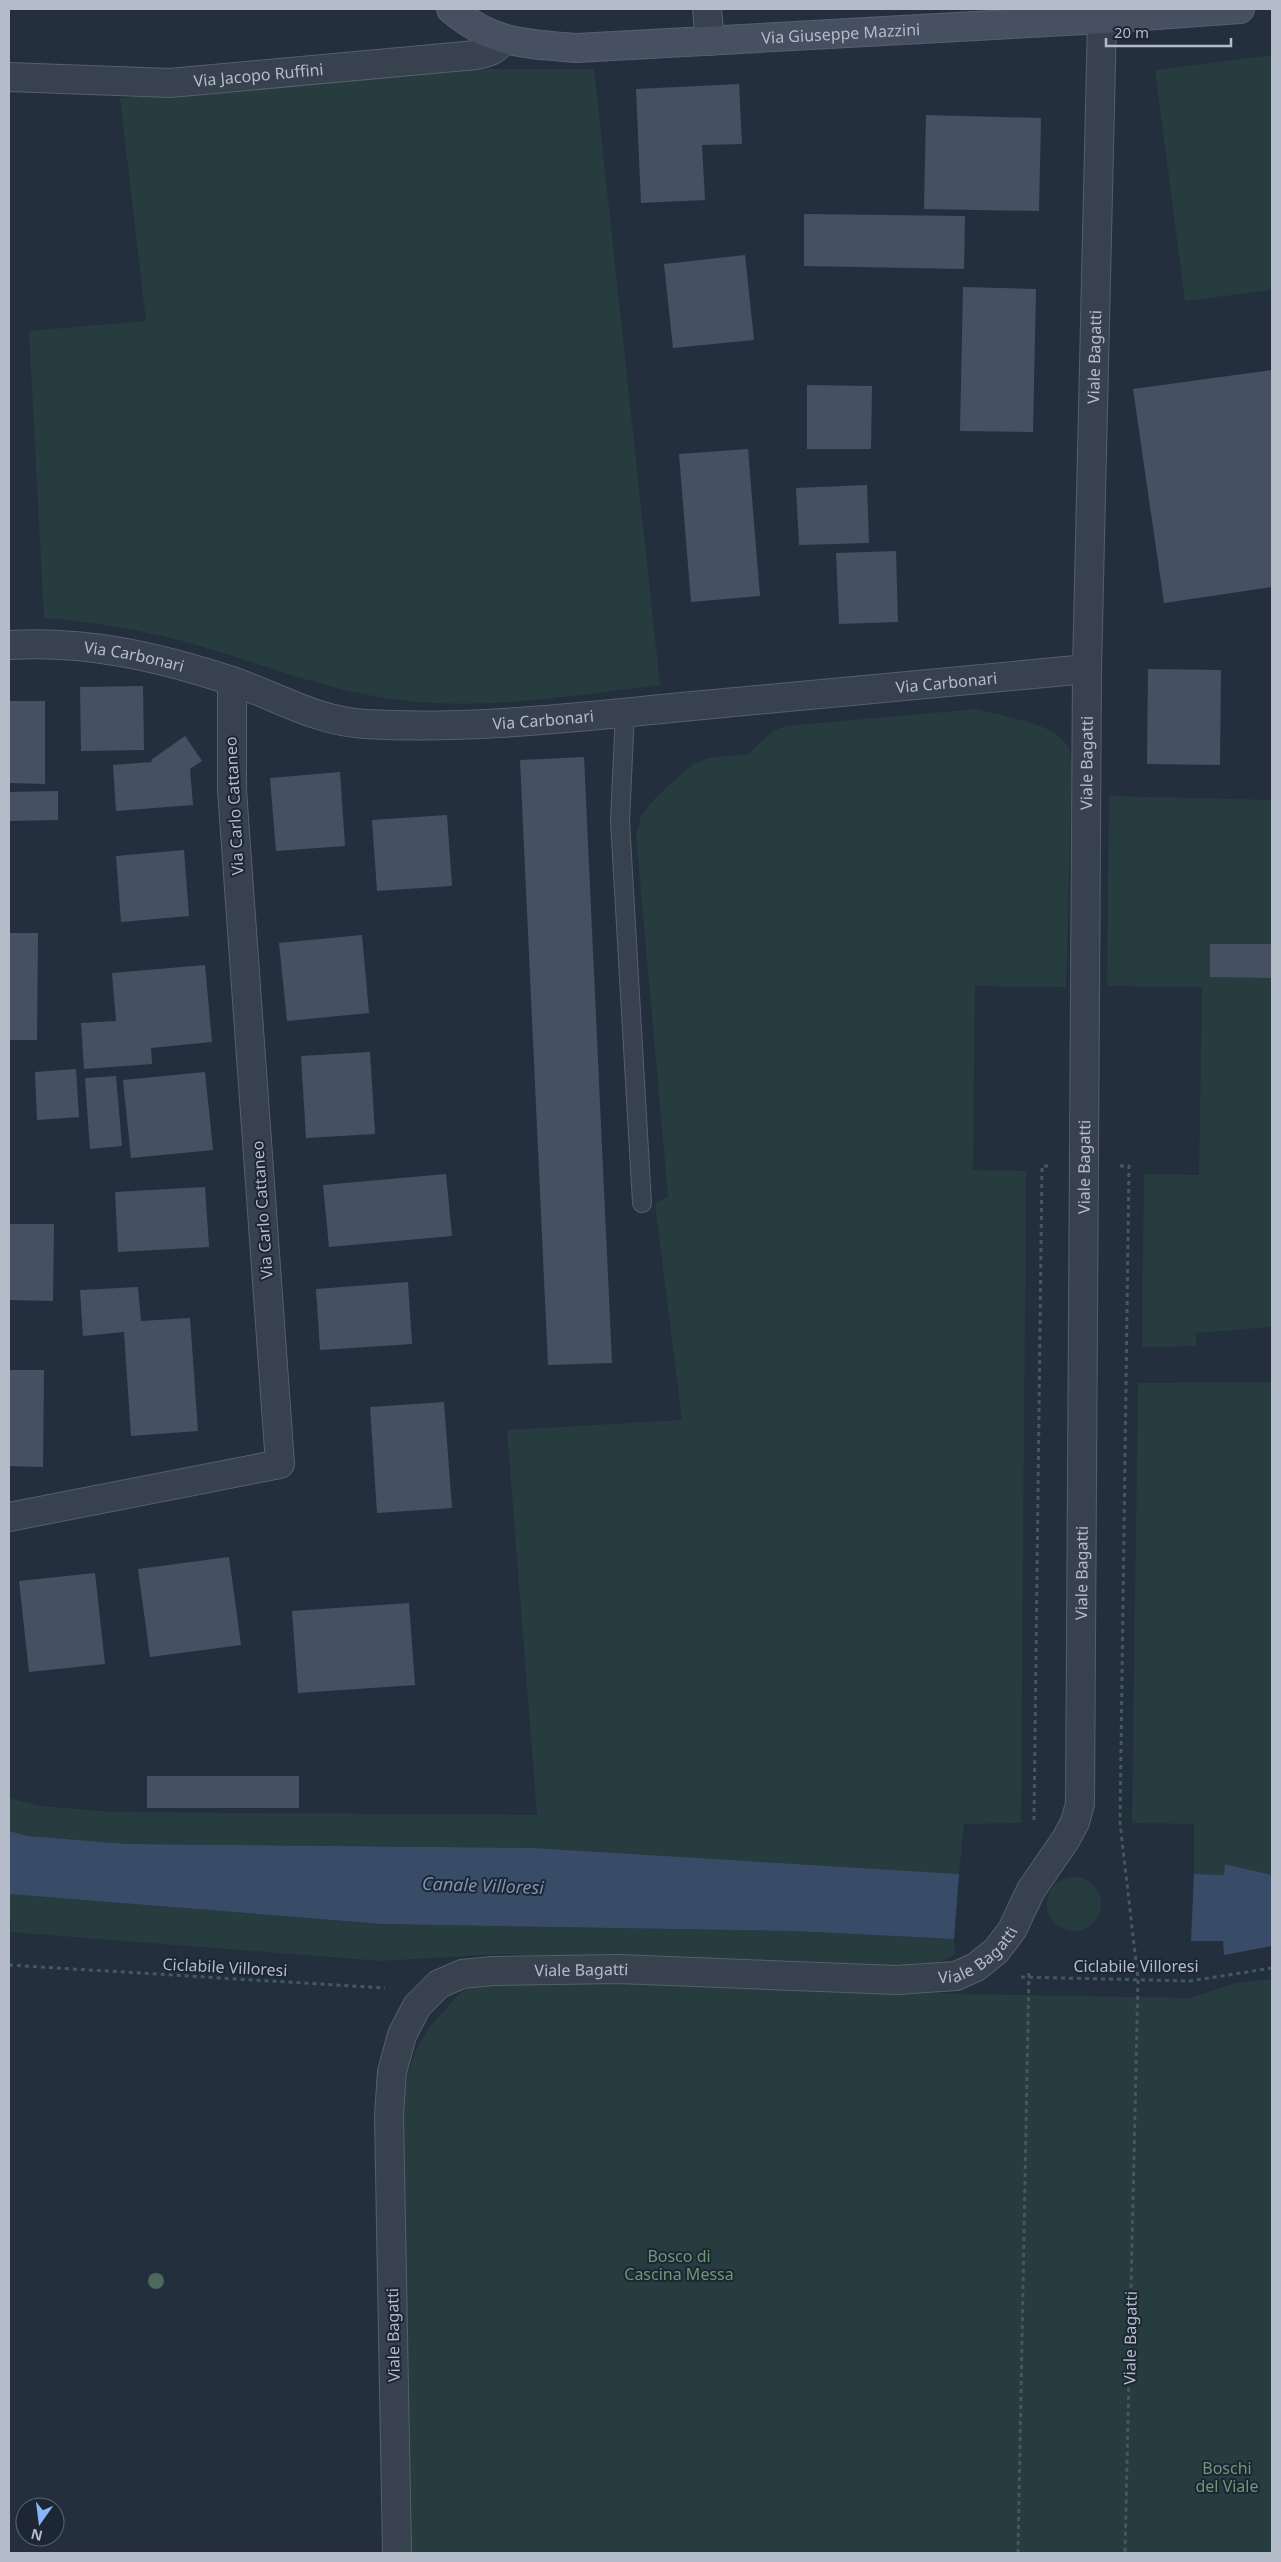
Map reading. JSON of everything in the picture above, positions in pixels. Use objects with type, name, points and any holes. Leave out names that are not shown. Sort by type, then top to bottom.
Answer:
[{"type":"street","name":"Via Giuseppe Mazzini","points":[[451,9],[467,22],[503,40],[577,48],[1102,19],[1240,9]]},
{"type":"street","points":[[707,9],[710,41]]},
{"type":"street","name":"Viale Bagatti","points":[[397,2553],[389,2107],[392,2072],[402,2035],[417,2006],[439,1984],[462,1974],[493,1970],[618,1969],[897,1980],[956,1976],[976,1966],[996,1951],[1012,1930],[1031,1890],[1066,1839],[1075,1822],[1080,1794],[1087,670],[1102,19]]},
{"type":"street","name":"Via Jacopo Ruffini","points":[[9,76],[130,83],[199,81],[476,55],[489,53],[500,46],[503,40]]},
{"type":"street","name":"Via Carbonari","points":[[9,645],[48,643],[130,652],[232,681],[301,710],[332,719],[363,724],[472,725],[1087,670]]},
{"type":"street","name":"Via Carlo Cattaneo","points":[[9,1518],[280,1464],[232,790],[232,681]]},
{"type":"lane","points":[[625,712],[620,821],[642,1203]]},
{"type":"path","name":"Viale Bagatti","points":[[1120,1823],[1138,1979],[1125,2553]]},
{"type":"path","name":"Ciclabile Villoresi","points":[[9,1964],[378,1988],[409,1988],[439,1984]]},
{"type":"path","name":"Ciclabile Villoresi","points":[[1018,2553],[1029,1978],[1190,1980],[1272,1968]]},
{"type":"green space","points":[[1272,55],[1272,290],[1185,301],[1155,70]]},
{"type":"green space","points":[[487,69],[594,69],[660,685],[517,701],[446,703],[410,701],[374,696],[324,685],[203,647],[161,636],[95,623],[44,618],[29,331],[146,321],[120,98]]},
{"type":"green space","points":[[978,709],[1026,721],[1050,731],[1060,737],[1067,745],[1072,764],[1066,987],[975,986],[973,1170],[1026,1171],[1021,1823],[964,1824],[959,1874],[534,1848],[128,1844],[28,1836],[9,1831],[9,1798],[41,1806],[112,1812],[537,1815],[507,1430],[682,1420],[655,1204],[668,1196],[636,836],[641,816],[657,796],[692,765],[708,758],[748,754],[773,731],[785,726]]},
{"type":"green space","points":[[1109,796],[1272,800],[1272,1327],[1196,1333],[1196,1346],[1142,1347],[1144,1174],[1199,1175],[1202,987],[1107,986]]},
{"type":"green space","points":[[1272,1382],[1272,1875],[1226,1864],[1225,1875],[1194,1874],[1194,1824],[1132,1823],[1138,1383]]},
{"type":"green space","points":[[1074,1877],[1084,1879],[1093,1885],[1099,1894],[1101,1904],[1099,1914],[1093,1923],[1084,1929],[1074,1931],[1064,1929],[1055,1923],[1049,1914],[1047,1904],[1049,1894],[1055,1885],[1064,1879]]},
{"type":"green space","points":[[9,1894],[382,1924],[795,1931],[954,1939],[955,1955],[936,1963],[898,1968],[500,1954],[381,1961],[11,1932]]},
{"type":"green space","name":"Bosco di Cascina Messa","points":[[617,1976],[956,1994],[1190,1998],[1236,1983],[1272,1979],[1272,2553],[407,2553],[402,2114],[414,2057],[426,2033],[462,1992],[492,1983]]},
{"type":"water","name":"Canale Villoresi","points":[[9,1831],[28,1836],[128,1844],[534,1848],[959,1874],[954,1939],[795,1931],[382,1924],[9,1894]]},
{"type":"water","points":[[1225,1864],[1272,1875],[1272,1946],[1224,1955],[1223,1941],[1191,1941],[1194,1874],[1224,1875]]},
{"type":"building","points":[[739,84],[742,144],[702,145],[705,200],[641,203],[636,89]]},
{"type":"building","points":[[926,115],[1041,118],[1039,211],[924,209]]},
{"type":"building","points":[[804,214],[965,216],[964,269],[804,266]]},
{"type":"building","points":[[745,255],[754,340],[673,348],[664,264]]},
{"type":"building","points":[[963,287],[1036,289],[1033,432],[960,431]]},
{"type":"building","points":[[1272,370],[1272,587],[1164,603],[1133,389]]},
{"type":"building","points":[[807,385],[872,386],[871,449],[807,449]]},
{"type":"building","points":[[748,449],[760,596],[691,602],[679,454]]},
{"type":"building","points":[[867,485],[869,543],[799,545],[796,488]]},
{"type":"building","points":[[896,551],[898,622],[839,624],[836,553]]},
{"type":"building","points":[[1148,669],[1221,670],[1220,765],[1147,764]]},
{"type":"building","points":[[143,686],[144,750],[81,751],[80,687]]},
{"type":"building","points":[[9,701],[45,701],[45,784],[9,783]]},
{"type":"building","points":[[185,736],[202,761],[190,769],[193,805],[116,811],[113,765],[152,762],[151,760]]},
{"type":"building","points":[[584,757],[612,1363],[548,1365],[520,760]]},
{"type":"building","points":[[340,772],[345,846],[276,851],[270,778]]},
{"type":"building","points":[[58,791],[58,820],[9,821],[9,792]]},
{"type":"building","points":[[447,815],[452,886],[377,891],[372,820]]},
{"type":"building","points":[[184,850],[189,916],[121,922],[116,856]]},
{"type":"building","points":[[9,933],[38,933],[37,1040],[9,1040]]},
{"type":"building","points":[[362,935],[369,1013],[287,1021],[279,943]]},
{"type":"building","points":[[1210,944],[1272,944],[1272,978],[1210,977]]},
{"type":"building","points":[[205,965],[212,1042],[151,1048],[152,1064],[84,1069],[81,1023],[116,1021],[112,973]]},
{"type":"building","points":[[370,1052],[375,1134],[306,1138],[301,1056]]},
{"type":"building","points":[[76,1069],[79,1117],[37,1120],[35,1072]]},
{"type":"building","points":[[205,1072],[213,1150],[131,1158],[123,1080]]},
{"type":"building","points":[[116,1076],[122,1146],[90,1149],[85,1078]]},
{"type":"building","points":[[446,1174],[452,1236],[329,1247],[323,1185]]},
{"type":"building","points":[[205,1187],[209,1247],[118,1252],[115,1192]]},
{"type":"building","points":[[9,1224],[54,1224],[53,1301],[9,1300]]},
{"type":"building","points":[[408,1282],[412,1344],[320,1350],[316,1289]]},
{"type":"building","points":[[138,1287],[141,1321],[190,1318],[198,1431],[131,1436],[124,1332],[83,1336],[80,1290]]},
{"type":"building","points":[[9,1370],[44,1370],[43,1467],[9,1466]]},
{"type":"building","points":[[444,1402],[452,1508],[377,1513],[370,1407]]},
{"type":"building","points":[[229,1557],[241,1645],[150,1657],[138,1569]]},
{"type":"building","points":[[95,1573],[105,1664],[29,1672],[19,1581]]},
{"type":"building","points":[[409,1603],[415,1685],[298,1693],[292,1611]]},
{"type":"building","points":[[147,1776],[299,1776],[299,1808],[147,1808]]},
{"type":"park label","name":"Boschi del Viale","points":[[1227,2477]]}]
